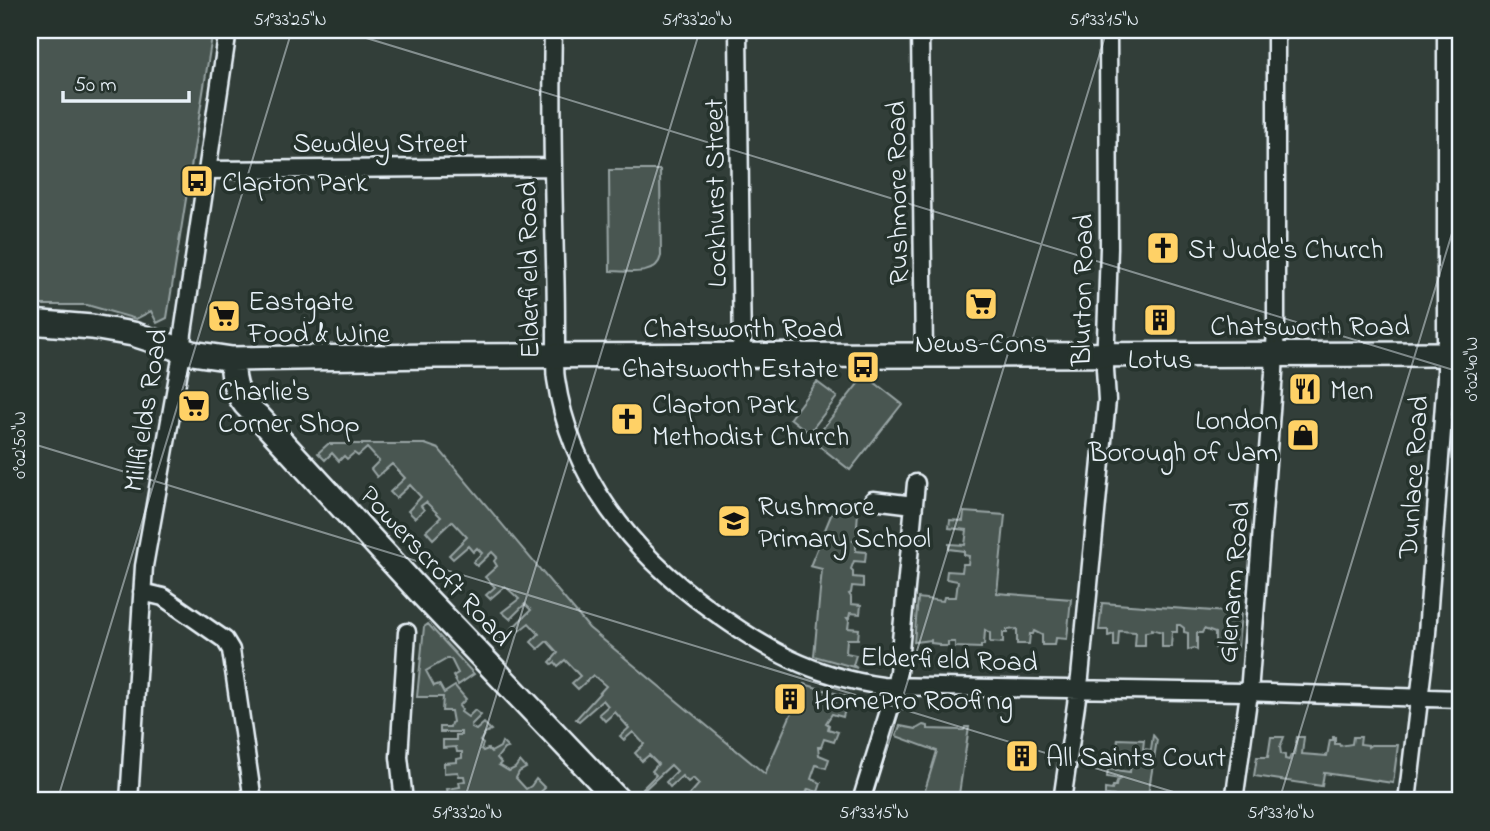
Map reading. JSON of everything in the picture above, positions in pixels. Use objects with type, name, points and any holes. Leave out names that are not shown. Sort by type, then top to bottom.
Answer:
[{"type":"street","name":"Millfields Road","points":[[130,801],[144,566],[182,350],[228,30]]},
{"type":"street","name":"Elderfield Road","points":[[553,30],[555,378],[564,421],[580,462],[611,513],[651,558],[706,607],[754,640],[788,659],[846,681],[895,685],[1460,699]]},
{"type":"street","name":"Lockhurst Street","points":[[738,30],[742,356]]},
{"type":"street","name":"Rushmore Road","points":[[920,30],[924,356]]},
{"type":"street","name":"Blurton Road","points":[[1062,801],[1078,690],[1107,400],[1108,30]]},
{"type":"street","name":"Glenarm Road","points":[[1234,801],[1249,692],[1275,354],[1276,30]]},
{"type":"street","name":"Dunlace Road","points":[[1407,801],[1421,697],[1454,354],[1447,30]]},
{"type":"street","name":"Sewdley Street","points":[[209,170],[552,167]]},
{"type":"street","name":"Chatsworth Road","points":[[30,321],[133,334],[182,350],[232,359],[1454,354]]},
{"type":"street","name":"Powerscroft Road","points":[[232,359],[234,387],[242,402],[619,801]]},
{"type":"street","points":[[860,801],[895,685],[916,483]]},
{"type":"street","points":[[873,500],[914,505]]},
{"type":"street","points":[[142,592],[163,597],[225,640],[231,650],[253,801]]},
{"type":"street","points":[[404,801],[399,757],[407,632]]},
{"type":"shaded area","points":[[30,30],[213,30],[167,318],[157,323],[151,311],[136,319],[87,305],[30,305]]},
{"type":"shaded area","points":[[609,170],[660,170],[661,256],[653,268],[640,272],[610,271]]},
{"type":"shaded area","points":[[865,375],[902,404],[850,470],[813,441]]},
{"type":"shaded area","points":[[817,382],[837,397],[809,433],[790,418]]},
{"type":"shaded area","points":[[328,444],[425,444],[439,449],[589,628],[765,774],[804,684],[848,697],[847,701],[836,699],[835,707],[845,709],[843,717],[832,714],[826,723],[829,725],[828,729],[838,732],[834,742],[824,739],[821,747],[818,747],[819,755],[829,759],[826,768],[816,765],[811,779],[821,783],[818,792],[808,789],[805,796],[802,796],[804,801],[684,801],[699,784],[693,778],[688,782],[682,776],[670,787],[666,782],[677,771],[671,765],[644,790],[656,775],[652,771],[658,764],[649,755],[642,761],[635,753],[644,744],[633,732],[624,740],[620,736],[629,728],[615,712],[605,721],[599,714],[608,706],[603,700],[579,721],[576,719],[606,686],[593,675],[578,689],[572,683],[580,676],[565,660],[558,666],[555,662],[550,662],[558,653],[547,641],[538,649],[531,642],[539,634],[529,623],[519,631],[516,628],[503,641],[501,639],[531,610],[525,604],[510,619],[502,612],[519,599],[505,586],[490,599],[486,595],[495,587],[485,577],[497,566],[494,561],[497,557],[492,552],[477,566],[473,562],[482,553],[477,548],[473,552],[468,546],[453,559],[449,555],[467,537],[452,521],[433,539],[426,531],[441,517],[426,502],[421,506],[424,510],[415,518],[408,511],[421,497],[410,485],[396,498],[390,492],[405,478],[392,464],[377,477],[371,469],[379,461],[367,448],[358,456],[354,453],[339,461],[332,453],[325,460],[318,453]]},
{"type":"shaded area","points":[[836,503],[858,512],[857,526],[868,527],[868,536],[857,535],[853,541],[856,543],[856,551],[866,552],[865,562],[854,561],[851,569],[853,577],[863,578],[863,587],[852,586],[849,594],[851,604],[861,605],[860,614],[850,613],[847,618],[848,628],[859,629],[858,639],[847,639],[846,653],[856,655],[853,665],[857,668],[814,656],[822,569],[810,566]]},
{"type":"shaded area","points":[[964,512],[1005,515],[997,593],[1071,599],[1067,639],[1056,638],[1055,645],[1042,645],[1042,635],[1034,631],[1030,634],[1029,644],[1017,644],[1017,629],[1003,633],[1003,643],[990,642],[990,633],[985,630],[984,645],[981,645],[981,648],[955,647],[955,642],[948,642],[948,646],[939,646],[931,643],[931,640],[914,642],[918,598],[943,601],[944,597],[956,597],[958,581],[946,579],[947,571],[962,572],[963,564],[968,564],[969,556],[964,555],[964,551],[949,549],[949,544],[965,545],[967,530],[949,528],[950,520],[963,521]]},
{"type":"shaded area","points":[[1102,603],[1241,613],[1238,647],[1234,646],[1235,634],[1226,632],[1224,648],[1215,648],[1215,633],[1204,629],[1202,633],[1197,633],[1197,650],[1188,650],[1188,633],[1184,632],[1180,625],[1177,625],[1177,632],[1172,632],[1171,647],[1162,647],[1162,632],[1152,629],[1145,632],[1145,646],[1135,646],[1136,632],[1119,631],[1118,646],[1114,646],[1114,634],[1108,636],[1108,630],[1099,630]]},
{"type":"shaded area","points":[[428,624],[474,674],[458,685],[453,676],[458,673],[451,659],[447,659],[426,671],[434,686],[439,684],[444,693],[455,686],[466,699],[459,706],[461,712],[468,717],[475,710],[481,715],[471,725],[472,728],[476,730],[484,723],[491,730],[485,733],[480,741],[483,744],[481,749],[491,752],[500,747],[502,742],[508,748],[497,758],[501,763],[499,765],[509,771],[520,761],[526,768],[519,772],[516,778],[526,789],[536,779],[545,788],[534,798],[536,801],[462,801],[461,797],[449,800],[447,789],[460,787],[459,782],[465,781],[464,776],[459,776],[458,772],[444,773],[444,763],[457,762],[457,759],[462,758],[462,752],[457,752],[456,747],[443,748],[443,740],[456,740],[456,735],[461,735],[461,732],[440,732],[440,727],[450,727],[453,722],[451,711],[442,711],[443,697],[417,697],[424,627]]},
{"type":"shaded area","points":[[923,725],[928,726],[928,729],[964,730],[969,727],[958,801],[918,801],[922,800],[937,751],[896,736],[900,726],[916,729]]},
{"type":"shaded area","points":[[1153,735],[1157,740],[1147,801],[1114,801],[1114,796],[1105,795],[1105,789],[1112,790],[1120,779],[1107,777],[1108,769],[1130,772],[1132,756],[1116,753],[1118,739],[1144,740],[1143,749],[1151,750]]},
{"type":"shaded area","points":[[1271,737],[1284,737],[1280,747],[1281,754],[1289,760],[1291,755],[1294,755],[1297,737],[1304,737],[1302,754],[1327,756],[1333,737],[1335,744],[1340,746],[1352,744],[1353,737],[1361,737],[1360,744],[1368,747],[1398,745],[1393,783],[1324,773],[1322,786],[1254,776],[1257,757],[1268,757]]},
{"type":"place","name":"Clapton Park","points":[[197,181]]},
{"type":"place","name":"St Jude's Church","points":[[1163,248]]},
{"type":"place","name":"News-Cons","points":[[981,304]]},
{"type":"place","name":"Eastgate Food & Wine","points":[[224,316]]},
{"type":"place","name":"Lotus","points":[[1160,320]]},
{"type":"place","name":"Chatsworth Estate","points":[[863,367]]},
{"type":"place","name":"Men","points":[[1305,389]]},
{"type":"place","name":"Charlie's Corner Shop","points":[[194,406]]},
{"type":"place","name":"Clapton Park Methodist Church","points":[[627,419]]},
{"type":"place","name":"London Borough of Jam","points":[[1303,435]]},
{"type":"place","name":"Rushmore Primary School","points":[[734,521]]},
{"type":"place","name":"HomePro Roofing","points":[[790,699]]},
{"type":"place","name":"All Saints Court","points":[[1022,756]]}]
